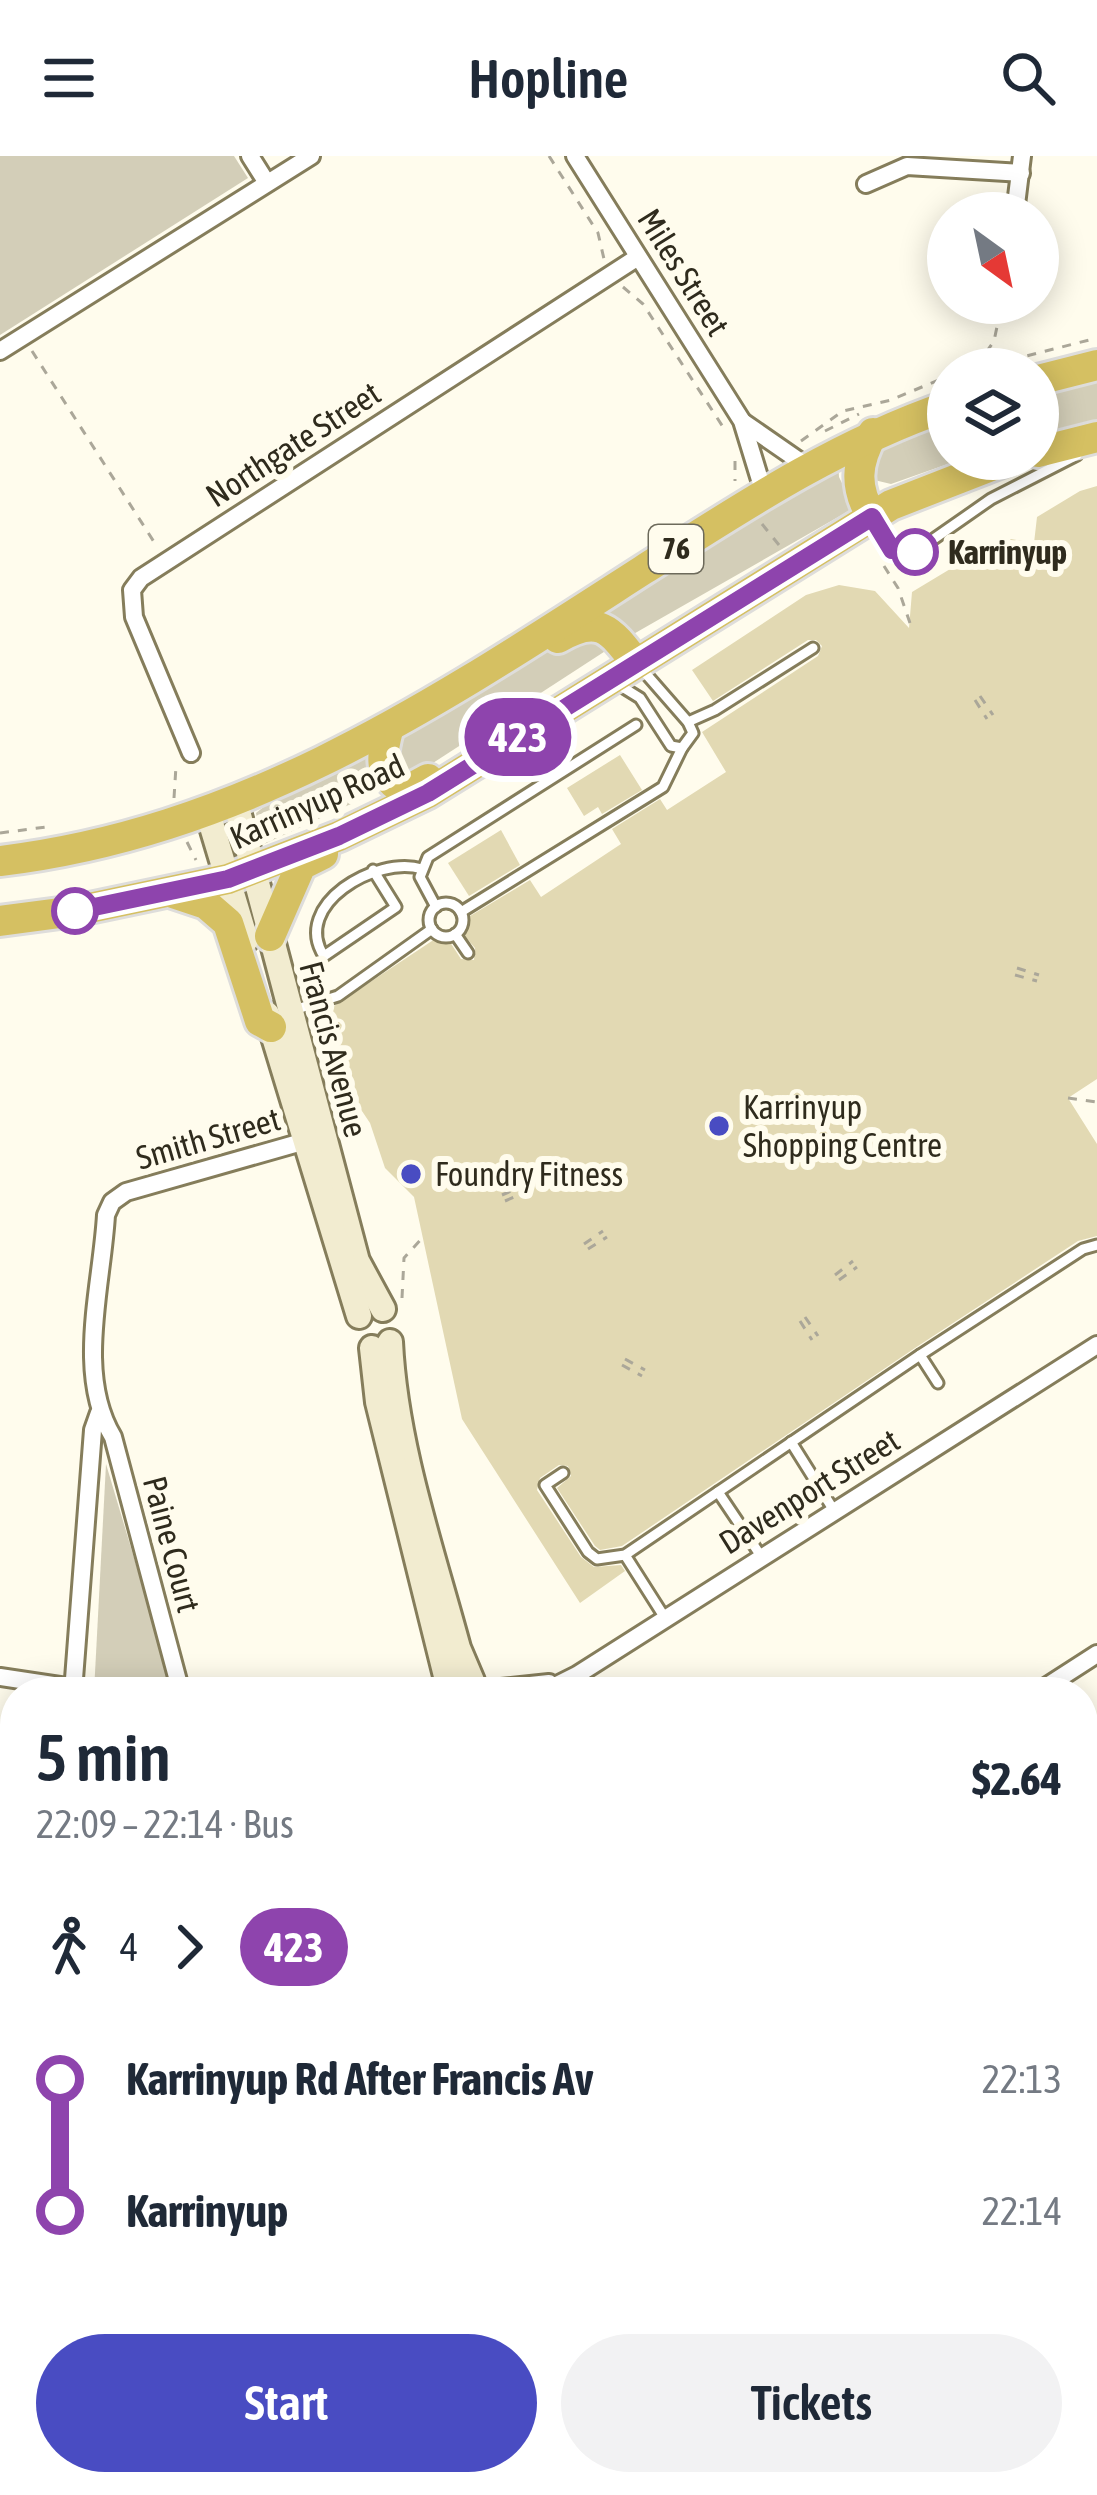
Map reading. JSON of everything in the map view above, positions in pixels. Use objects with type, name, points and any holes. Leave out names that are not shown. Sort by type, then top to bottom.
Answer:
[{"type":"highway","points":[[1059,376],[1092,369]]},
{"type":"highway","name":"Karrinyup Road","points":[[0,861],[74,848],[199,807],[388,730],[484,672],[797,460],[927,414]]},
{"type":"highway","points":[[872,517],[861,498],[858,474],[861,455],[873,434]]},
{"type":"highway","points":[[1059,447],[1095,438]]},
{"type":"highway","name":"Karrinyup Road","points":[[0,921],[75,911],[230,878],[339,836],[428,793],[891,505],[955,480]]},
{"type":"highway","points":[[484,672],[500,673],[583,624],[599,626],[617,638],[624,672]]},
{"type":"highway","points":[[270,936],[301,866],[461,784],[468,767],[452,766],[400,790],[384,771],[381,757],[388,730]]},
{"type":"highway","points":[[170,891],[206,904],[228,922],[260,1021],[280,1019]]},
{"type":"street","points":[[250,156],[267,182]]},
{"type":"street","points":[[0,351],[311,156]]},
{"type":"street","name":"Miles Street","points":[[574,156],[742,421],[797,460]]},
{"type":"street","points":[[866,184],[907,166],[1022,164]]},
{"type":"street","name":"Northgate Street","points":[[191,753],[130,602],[131,590],[141,578],[638,256]]},
{"type":"street","name":"Miles Street","points":[[742,421],[749,494]]},
{"type":"street","name":"Francis Avenue","points":[[199,807],[230,878],[280,1019],[314,1139],[357,1261],[377,1313],[395,1330],[381,1345]]},
{"type":"street","name":"Francis Avenue","points":[[230,878],[270,936],[280,1019]]},
{"type":"street","name":"Smith Street","points":[[112,1202],[144,1186],[314,1139]]},
{"type":"street","name":"Paine Court","points":[[112,1202],[106,1215],[93,1370],[99,1414],[113,1437],[177,1677]]},
{"type":"street","name":"Francis Avenue","points":[[377,1313],[357,1335],[381,1345]]},
{"type":"street","name":"Francis Avenue","points":[[381,1345],[467,1677]]},
{"type":"street","name":"Davenport Street","points":[[572,1677],[1097,1346]]},
{"type":"street","name":"Paine Court","points":[[74,1677],[92,1430],[99,1414]]},
{"type":"street","points":[[1061,1677],[1097,1654]]},
{"type":"lane","points":[[872,517],[892,550],[915,552],[991,499],[1082,452],[1095,438]]},
{"type":"lane","points":[[688,722],[813,648]]},
{"type":"lane","points":[[461,912],[656,792],[673,771],[693,733],[688,722],[624,672]]},
{"type":"lane","points":[[624,672],[664,740],[682,748]]},
{"type":"lane","points":[[436,907],[422,886],[428,857],[636,725]]},
{"type":"lane","points":[[373,870],[396,907],[324,956],[316,938],[317,922],[340,890],[373,870],[404,864],[422,869]]},
{"type":"lane","points":[[452,904],[461,912],[462,926],[455,934],[444,937],[432,929],[430,916],[436,907],[452,904]]},
{"type":"lane","points":[[280,1019],[338,996],[432,929]]},
{"type":"lane","points":[[455,934],[468,953]]},
{"type":"lane","points":[[563,1473],[545,1485],[588,1552],[597,1559],[625,1555],[920,1355],[1083,1249],[1097,1245]]},
{"type":"lane","points":[[920,1355],[938,1383]]},
{"type":"lane","points":[[791,1442],[832,1509]]},
{"type":"lane","points":[[718,1492],[761,1556]]},
{"type":"lane","points":[[625,1555],[665,1618]]},
{"type":"path","points":[[549,156],[598,233],[604,259],[625,290],[643,304],[734,444],[749,494],[794,564]]},
{"type":"path","points":[[23,337],[167,561]]},
{"type":"path","points":[[1058,348],[1097,338]]},
{"type":"path","points":[[797,460],[810,432],[843,412],[927,385]]},
{"type":"path","points":[[884,566],[910,622]]},
{"type":"path","points":[[978,698],[990,717]]},
{"type":"path","points":[[191,753],[174,767],[199,807],[190,853],[203,868],[230,878]]},
{"type":"path","points":[[0,833],[64,825]]},
{"type":"path","points":[[1016,972],[1038,978]]},
{"type":"path","points":[[1068,1098],[1097,1102]]},
{"type":"path","points":[[503,1198],[524,1189]]},
{"type":"path","points":[[586,1246],[605,1234]]},
{"type":"path","points":[[377,1313],[402,1298],[404,1258],[424,1236]]},
{"type":"path","points":[[837,1278],[855,1264]]},
{"type":"path","points":[[802,1319],[815,1338]]},
{"type":"path","points":[[624,1362],[644,1373]]},
{"type":"shaded area","points":[[0,156],[234,156],[248,178],[0,335]]},
{"type":"shaded area","points":[[1097,380],[1097,421],[1059,432],[1059,388]]},
{"type":"shaded area","points":[[927,423],[927,471],[891,484],[870,479],[874,447]]},
{"type":"shaded area","points":[[838,461],[839,477],[854,508],[630,636],[595,611]]},
{"type":"shaded area","points":[[585,629],[610,648],[416,774],[262,845],[256,813],[281,793]]},
{"type":"shaded area","points":[[106,1464],[170,1677],[95,1677]]},
{"type":"building","name":"Karrinyup Shopping Centre","points":[[1097,486],[1097,1079],[1068,1098],[1097,1144],[1097,1236],[1078,1241],[622,1546],[600,1550],[595,1546],[557,1488],[571,1476],[568,1466],[559,1465],[540,1478],[537,1490],[581,1557],[594,1567],[621,1565],[625,1571],[580,1603],[462,1419],[414,1197],[385,1168],[370,1123],[325,1056],[325,1012],[447,931],[461,959],[474,960],[475,948],[455,925],[530,880],[541,897],[621,844],[612,829],[660,799],[667,810],[726,772],[702,732],[818,656],[822,646],[808,640],[713,701],[692,670],[806,595],[839,585],[875,591],[909,628],[912,592],[990,545],[1011,539],[1034,543],[1037,517]]},
{"type":"building","points":[[620,755],[642,790],[602,814],[598,807],[584,816],[567,788]]},
{"type":"building","points":[[501,830],[520,865],[469,896],[448,863]]},
{"type":"bus line","name":"423","points":[[75,911],[228,879],[339,836],[428,793],[872,517],[885,545],[915,552]]},
{"type":"place","name":"Karrinyup","points":[[915,552]]},
{"type":"place","name":"Karrinyup Shopping Centre","points":[[719,1126]]},
{"type":"place","name":"Foundry Fitness","points":[[411,1174]]}]
